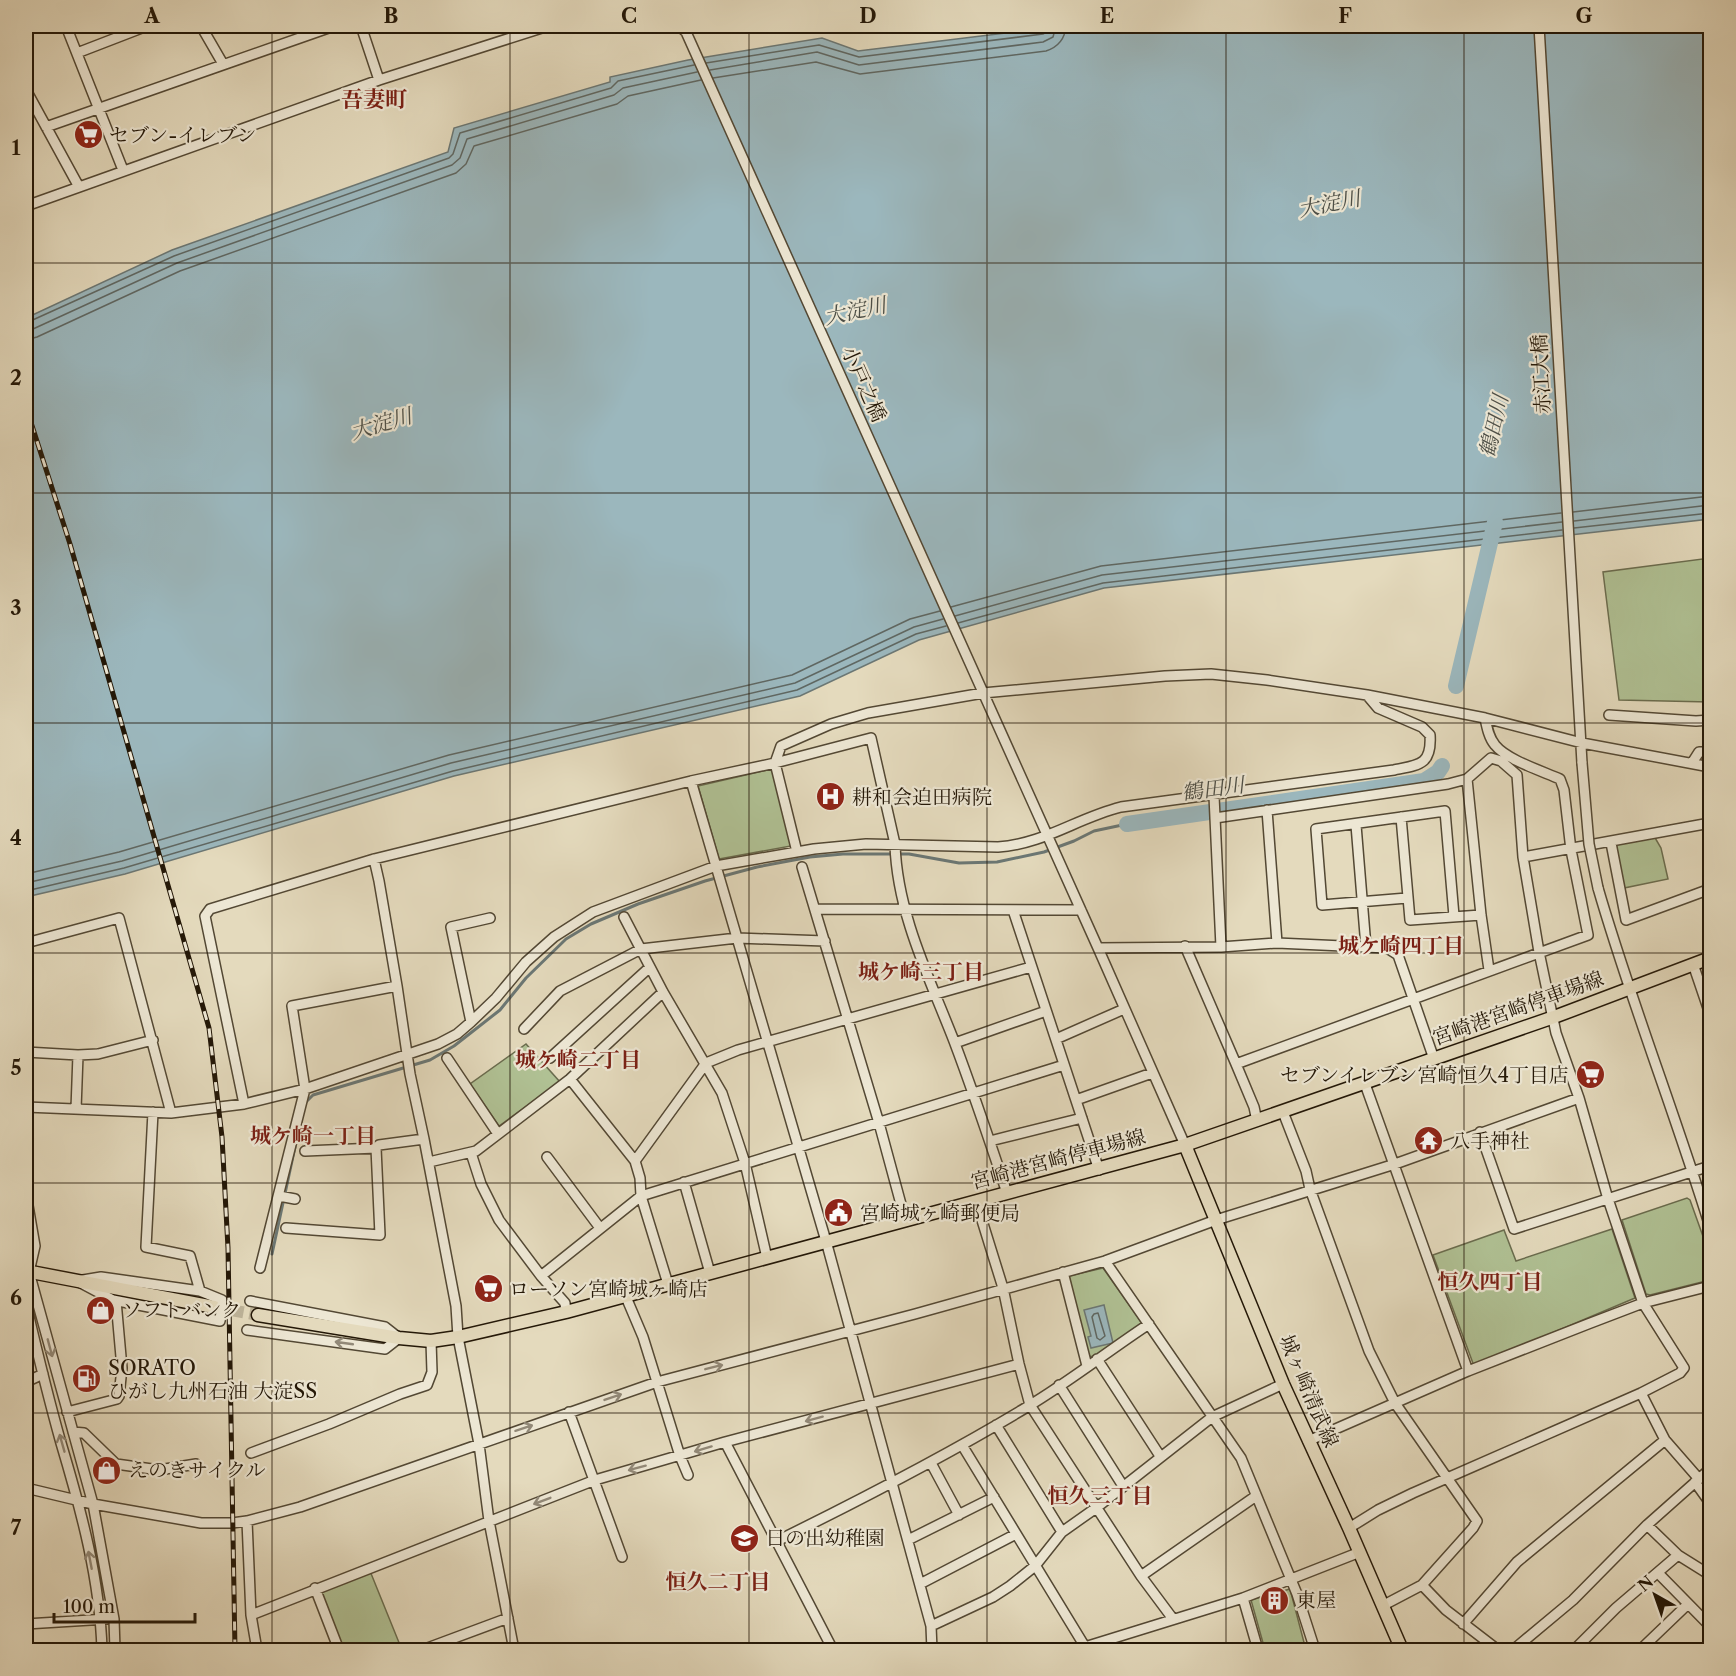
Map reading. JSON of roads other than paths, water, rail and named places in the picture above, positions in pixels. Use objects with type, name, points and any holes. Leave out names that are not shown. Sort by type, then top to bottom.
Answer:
[{"type":"main road","name":"宮崎港宮崎停車場線","points":[[258,1315],[431,1341],[566,1312],[1185,1145],[1554,1017],[1710,958]]},
{"type":"main road","name":"城ヶ崎清武線","points":[[1185,1145],[1283,1384],[1402,1650]]},
{"type":"main road","points":[[26,1259],[27,1271],[214,1307]]},
{"type":"street","points":[[66,26],[123,170]]},
{"type":"street","points":[[77,53],[147,26]]},
{"type":"street","points":[[201,26],[224,64]]},
{"type":"street","points":[[46,127],[334,26]]},
{"type":"street","points":[[361,26],[379,80]]},
{"type":"street","points":[[26,206],[379,80],[533,28],[548,26]]},
{"type":"street","name":"赤江大橋","points":[[1539,26],[1582,763],[1589,844],[1598,888],[1629,988],[1694,1172],[1710,1227]]},
{"type":"street","name":"小戸之橋","points":[[683,29],[982,689],[1185,1145]]},
{"type":"street","points":[[26,90],[79,187]]},
{"type":"street","points":[[797,852],[775,763],[781,746],[841,720],[982,689],[1211,674],[1367,695],[1485,718],[1582,743],[1710,766]]},
{"type":"street","points":[[26,1107],[171,1113],[244,1104],[305,1089],[408,1055],[457,1034],[496,998],[526,962],[554,937],[593,912],[716,866],[845,846],[895,844],[998,847],[1028,843],[1121,807],[1394,770],[1420,765],[1425,761],[1429,755],[1430,735],[1422,727],[1378,708],[1367,695]]},
{"type":"street","points":[[1610,714],[1696,721],[1710,720]]},
{"type":"street","points":[[1236,1064],[1588,935],[1571,850],[1564,790],[1560,779],[1503,753],[1489,734],[1485,718]]},
{"type":"street","points":[[244,1104],[205,916],[210,909],[374,859],[871,738],[895,844],[895,858],[904,911],[974,1093],[1007,1192]]},
{"type":"street","points":[[1692,763],[1700,752],[1710,752]]},
{"type":"street","points":[[1215,818],[1448,784],[1467,779],[1491,758],[1502,761],[1517,775],[1523,857],[1539,952],[1557,1033],[1643,1303],[1684,1368],[1680,1373],[1641,1393],[1378,1510],[1349,1528]]},
{"type":"street","points":[[1467,779],[1489,970]]},
{"type":"street","points":[[691,781],[826,1241],[871,1403],[931,1626],[932,1650]]},
{"type":"street","points":[[1214,796],[1221,947]]},
{"type":"street","points":[[1267,810],[1277,943]]},
{"type":"street","points":[[1407,898],[1322,905],[1316,829],[1445,811],[1454,916]]},
{"type":"street","points":[[1401,817],[1410,920],[1481,915]]},
{"type":"street","points":[[1523,857],[1611,843],[1710,823]]},
{"type":"street","points":[[1356,825],[1366,947]]},
{"type":"street","points":[[1611,843],[1626,920],[1710,889]]},
{"type":"street","points":[[374,859],[380,881],[410,1074],[456,1306],[458,1337],[479,1444],[489,1521],[514,1650]]},
{"type":"street","points":[[802,867],[849,1019],[905,1219]]},
{"type":"street","points":[[815,909],[1081,910]]},
{"type":"street","points":[[1013,910],[1099,1170]]},
{"type":"street","points":[[624,917],[663,992],[722,1093],[745,1163],[767,1258]]},
{"type":"street","points":[[26,943],[119,918],[171,1113]]},
{"type":"street","points":[[471,1022],[451,927],[490,918]]},
{"type":"street","points":[[524,1029],[560,991],[641,949],[737,938],[825,941]]},
{"type":"street","points":[[1098,948],[1221,947],[1277,943],[1387,948],[1398,955],[1434,1059]]},
{"type":"street","points":[[1185,946],[1254,1107],[1257,1121]]},
{"type":"street","points":[[1693,964],[1710,1014]]},
{"type":"street","points":[[635,1161],[706,1063],[738,1050],[1032,966]]},
{"type":"street","points":[[550,1058],[650,967]]},
{"type":"street","points":[[260,1268],[305,1089],[292,1006],[397,986]]},
{"type":"street","points":[[429,1162],[471,1153],[498,1134],[570,1080],[663,992]]},
{"type":"street","points":[[1056,1039],[1124,1009]]},
{"type":"street","points":[[955,1043],[1046,1011]]},
{"type":"street","points":[[26,1052],[98,1054],[153,1040]]},
{"type":"street","points":[[76,1109],[78,1055]]},
{"type":"street","points":[[447,1058],[498,1134]]},
{"type":"street","points":[[541,1276],[640,1196],[1064,1065]]},
{"type":"street","points":[[1076,1100],[1152,1073]]},
{"type":"street","points":[[570,1080],[635,1161],[640,1178],[640,1196],[668,1284]]},
{"type":"street","points":[[1365,1084],[1468,1371]]},
{"type":"street","points":[[26,1488],[93,1504],[201,1523],[247,1521],[300,1507],[657,1382],[1105,1261],[1216,1220],[1395,1164],[1579,1098]]},
{"type":"street","points":[[153,1112],[146,1247],[190,1256],[200,1291]]},
{"type":"street","points":[[1283,1112],[1369,1351],[1395,1403],[1477,1521],[1422,1585],[1382,1606]]},
{"type":"street","points":[[990,1142],[1082,1118]]},
{"type":"street","points":[[1480,1132],[1514,1229],[1710,1166]]},
{"type":"street","points":[[306,1151],[376,1148],[379,1145],[424,1139]]},
{"type":"street","points":[[286,1228],[380,1235],[376,1148]]},
{"type":"street","points":[[471,1153],[481,1184],[499,1220],[564,1303],[566,1312]]},
{"type":"street","points":[[548,1157],[600,1228]]},
{"type":"street","points":[[684,1182],[710,1273]]},
{"type":"street","points":[[26,1194],[36,1246],[27,1271],[93,1504],[114,1619],[115,1650]]},
{"type":"street","points":[[279,1196],[295,1199]]},
{"type":"street","points":[[976,1201],[1004,1288],[1019,1364],[1030,1405],[1096,1508],[1173,1619]]},
{"type":"street","points":[[1105,1261],[1241,1458],[1291,1581],[1315,1650]]},
{"type":"street","points":[[1063,1272],[1087,1366]]},
{"type":"street","points":[[101,1276],[200,1291],[222,1300],[220,1321],[116,1300],[77,1281],[101,1276]]},
{"type":"street","points":[[1308,1441],[1468,1371],[1643,1303],[1710,1286]]},
{"type":"street","points":[[626,1297],[643,1336],[688,1475]]},
{"type":"street","points":[[67,1412],[117,1399],[119,1396],[122,1368],[116,1300]]},
{"type":"street","points":[[247,1330],[385,1349],[399,1338],[385,1327],[250,1301]]},
{"type":"street","points":[[26,1305],[79,1499],[101,1618],[102,1650]]},
{"type":"street","points":[[777,1541],[892,1484],[962,1445],[1030,1405],[1149,1324]]},
{"type":"street","points":[[251,1453],[427,1385],[432,1372],[431,1341]]},
{"type":"street","points":[[1097,1359],[1160,1456]]},
{"type":"street","points":[[251,1615],[595,1480],[725,1442],[1019,1364]]},
{"type":"street","points":[[26,1382],[43,1374]]},
{"type":"street","points":[[931,1626],[993,1597],[1035,1566],[1062,1532],[1212,1417],[1283,1384]]},
{"type":"street","points":[[1059,1385],[1123,1486]]},
{"type":"street","points":[[1641,1393],[1665,1440],[1697,1481],[1710,1503]]},
{"type":"street","points":[[569,1412],[622,1557]]},
{"type":"street","points":[[996,1425],[1062,1532]]},
{"type":"street","points":[[73,1432],[84,1433],[116,1464],[159,1470],[195,1464]]},
{"type":"street","points":[[1463,1624],[1517,1562],[1665,1440]]},
{"type":"street","points":[[725,1442],[833,1650]]},
{"type":"street","points":[[962,1445],[1087,1649]]},
{"type":"street","points":[[931,1463],[959,1515]]},
{"type":"street","points":[[1513,1650],[1573,1600],[1647,1525],[1710,1469]]},
{"type":"street","points":[[1142,1576],[1256,1496]]},
{"type":"street","points":[[908,1540],[994,1497]]},
{"type":"street","points":[[247,1521],[251,1615],[257,1650]]},
{"type":"street","points":[[1647,1525],[1678,1555],[1710,1575]]},
{"type":"street","points":[[920,1584],[1016,1534]]},
{"type":"street","points":[[1075,1650],[1087,1649],[1243,1598],[1360,1552]]},
{"type":"street","points":[[1574,1650],[1616,1608],[1678,1555]]},
{"type":"street","points":[[1658,1572],[1710,1626]]},
{"type":"street","points":[[1422,1585],[1446,1610],[1498,1650]]},
{"type":"street","points":[[315,1588],[339,1650]]},
{"type":"street","points":[[1243,1598],[1258,1650]]},
{"type":"street","points":[[1640,1650],[1688,1604]]},
{"type":"street","points":[[422,1650],[508,1618]]},
{"type":"street","points":[[26,1624],[114,1619]]},
{"type":"water","name":"大淀川","points":[[1062,26],[1710,26],[1710,519],[1104,588],[919,640],[800,696],[454,776],[125,874],[26,897],[26,318],[172,250],[448,152],[454,128],[610,82],[610,77],[688,60],[822,38],[858,51]]},
{"type":"water","points":[[1104,1305],[1113,1343],[1091,1348],[1088,1337],[1091,1336],[1084,1310]]},
{"type":"waterway","name":"鶴田川","points":[[1456,686],[1495,522]]},
{"type":"waterway","name":"鶴田川","points":[[1127,824],[1424,781],[1438,772],[1442,766]]},
{"type":"waterway","points":[[305,1103],[313,1095],[430,1060],[454,1046],[500,1010],[526,978],[566,939],[591,924],[638,904],[705,881],[757,867],[810,857],[843,854],[909,854],[959,863],[997,862],[1044,852],[1094,831],[1127,824]]},
{"type":"waterway","points":[[272,1254],[295,1147]]},
{"type":"tunnel","points":[[214,1307],[258,1315]]},
{"type":"railway","points":[[26,407],[70,544],[209,1028],[222,1137],[228,1248],[235,1650]]},
{"type":"place","name":"セブン-イレブン","points":[[88,135]]},
{"type":"place","name":"耕和会迫田病院","points":[[831,797]]},
{"type":"place","name":"セブンイレブン宮崎恒久4丁目店","points":[[1590,1075]]},
{"type":"place","name":"八手神社","points":[[1429,1141]]},
{"type":"place","name":"宮崎城ヶ崎郵便局","points":[[839,1213]]},
{"type":"place","name":"ローソン宮崎城ヶ崎店","points":[[488,1289]]},
{"type":"place","name":"ソフトバンク","points":[[101,1310]]},
{"type":"place","name":"SORATO ひがし九州石油 大淀SS","points":[[87,1379]]},
{"type":"place","name":"えのきサイクル","points":[[107,1470]]},
{"type":"place","name":"日の出幼稚園","points":[[744,1538]]},
{"type":"place","name":"東屋","points":[[1275,1600]]},
{"type":"district","name":"吾妻町","points":[[374,99]]},
{"type":"district","name":"城ケ崎四丁目","points":[[1401,946]]},
{"type":"district","name":"城ケ崎三丁目","points":[[921,972]]},
{"type":"district","name":"城ケ崎二丁目","points":[[578,1060]]},
{"type":"district","name":"城ケ崎一丁目","points":[[313,1136]]},
{"type":"district","name":"恒久四丁目","points":[[1490,1282]]},
{"type":"district","name":"恒久三丁目","points":[[1100,1496]]},
{"type":"district","name":"恒久二丁目","points":[[718,1582]]}]
